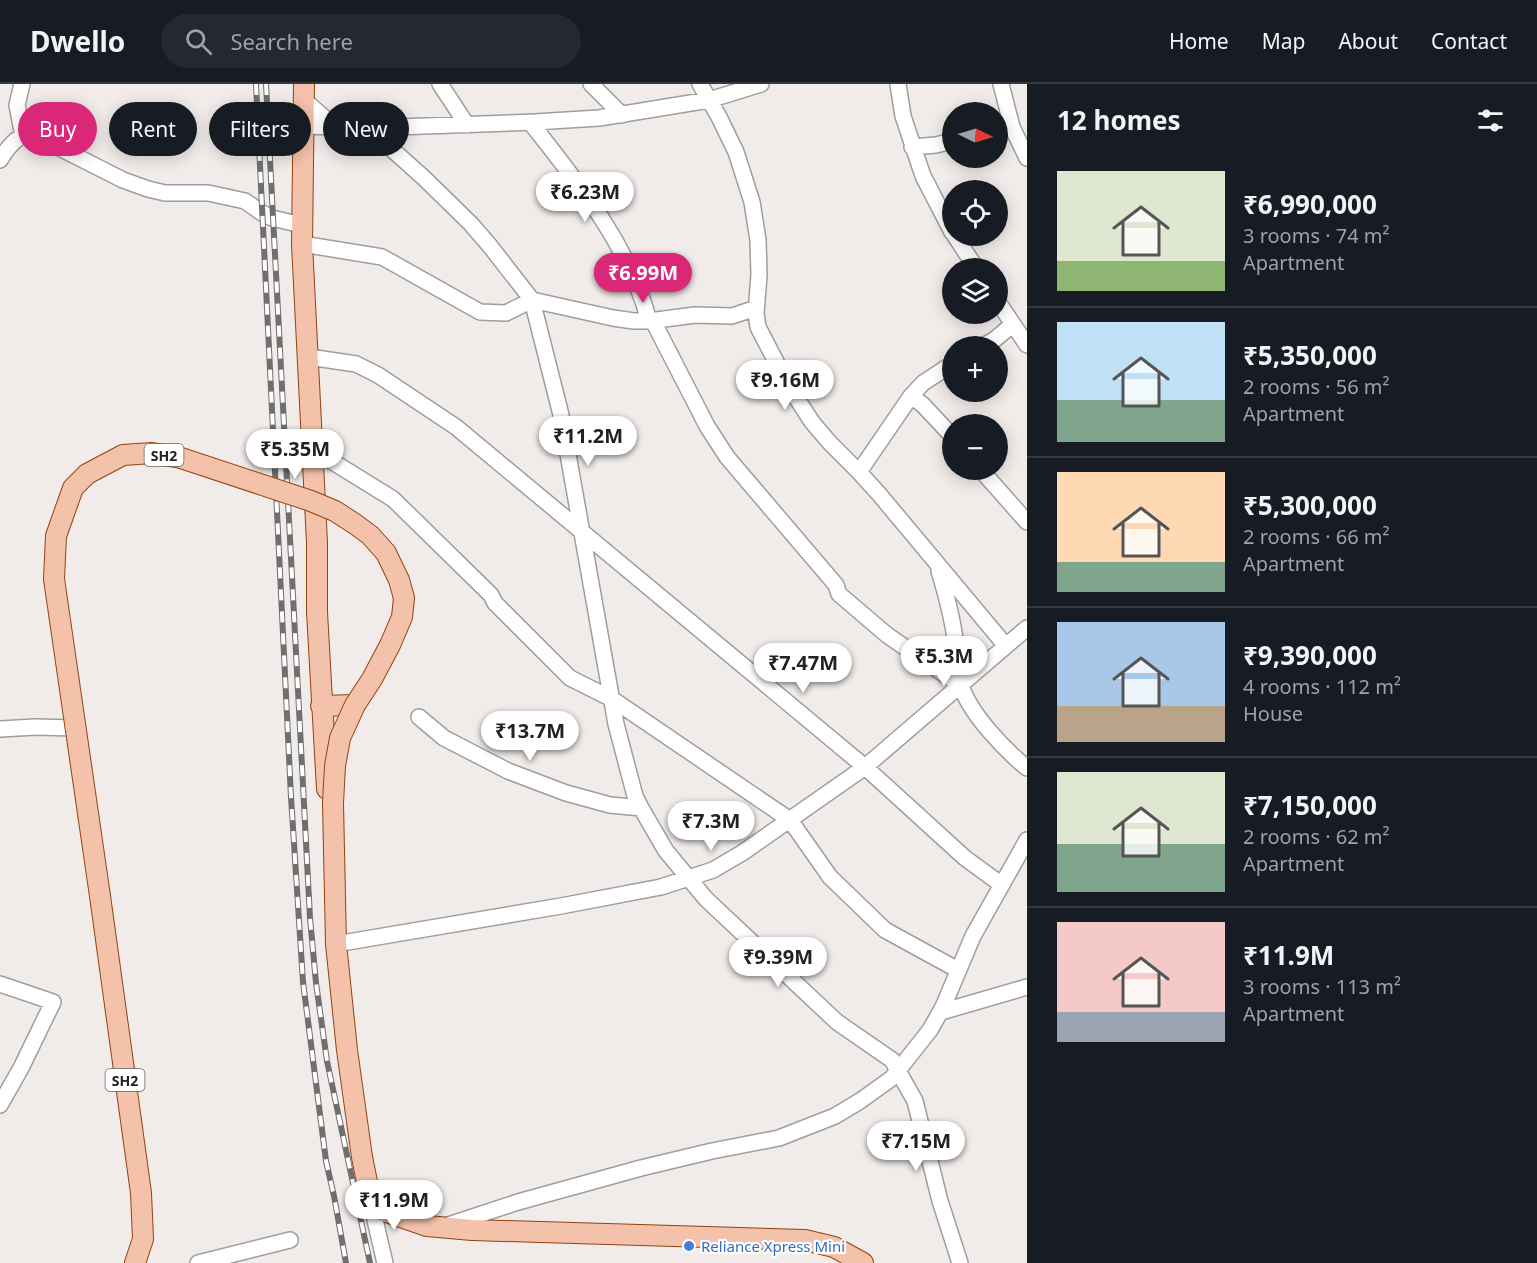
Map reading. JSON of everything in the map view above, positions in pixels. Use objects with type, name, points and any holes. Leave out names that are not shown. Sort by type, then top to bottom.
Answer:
[{"type":"main road","points":[[303,156],[302,235],[317,543],[316,612],[333,874]]},
{"type":"main road","name":"SH2","points":[[135,1263],[143,1239],[141,1193],[54,579],[56,536],[73,488],[87,474],[123,455],[152,453],[181,458],[311,501],[334,511],[370,535],[386,553],[399,580],[404,598],[402,617],[390,645],[354,705],[340,738],[335,766],[333,803],[336,944],[347,1050],[372,1207]]},
{"type":"main road","points":[[321,706],[354,705]]},
{"type":"main road","points":[[372,1207],[427,1226],[472,1230],[805,1240],[834,1247],[863,1263]]},
{"type":"street","points":[[18,110],[22,84]]},
{"type":"street","points":[[440,84],[467,125]]},
{"type":"street","points":[[591,84],[622,115]]},
{"type":"street","points":[[700,84],[736,152],[752,202],[758,240],[759,275],[756,308],[758,327],[788,385],[812,422],[859,472],[1006,646]]},
{"type":"street","points":[[409,127],[599,118],[710,100],[761,84]]},
{"type":"street","points":[[898,84],[903,116],[912,147],[923,176],[942,212]]},
{"type":"street","points":[[1001,84],[1003,102]]},
{"type":"street","points":[[305,88],[323,111]]},
{"type":"street","points":[[530,122],[604,221],[637,284],[651,321],[707,426],[727,457],[836,585],[839,594],[887,634],[960,685]]},
{"type":"street","points":[[1008,132],[1027,158]]},
{"type":"street","points":[[0,160],[8,147],[18,140]]},
{"type":"street","points":[[912,147],[942,144]]},
{"type":"street","points":[[76,156],[123,180],[148,189],[165,193],[208,193],[245,201],[302,235],[382,257],[480,312],[506,313],[532,300],[613,318],[651,321],[695,315],[732,316],[756,308]]},
{"type":"street","points":[[399,156],[471,224],[532,300],[561,415],[616,724],[640,808],[666,851],[706,899],[837,1022],[892,1060],[915,1101],[940,1200],[960,1263]]},
{"type":"street","points":[[1008,318],[1027,345]]},
{"type":"street","points":[[999,336],[1012,325]]},
{"type":"street","points":[[309,357],[356,364],[378,375],[456,427],[865,767],[965,858],[1002,885]]},
{"type":"street","points":[[859,472],[911,396],[923,383],[942,371]]},
{"type":"street","points":[[911,396],[942,425]]},
{"type":"street","points":[[312,449],[393,499],[570,678],[612,699],[790,820],[830,877],[885,930],[958,970]]},
{"type":"street","points":[[990,480],[1027,522]]},
{"type":"street","points":[[938,565],[949,601],[960,685],[978,717],[1027,768]]},
{"type":"street","points":[[336,944],[661,887],[713,870],[742,853],[865,767],[1027,628]]},
{"type":"street","points":[[419,717],[444,738],[508,771],[566,793],[610,805],[640,808]]},
{"type":"street","points":[[0,729],[75,728]]},
{"type":"street","points":[[442,1227],[527,1200],[632,1171],[786,1136],[835,1116],[875,1090],[899,1071],[941,1012],[973,936],[1027,840]]},
{"type":"street","points":[[0,984],[53,1002],[0,1105]]},
{"type":"street","points":[[941,1012],[1027,987]]},
{"type":"street","points":[[372,1207],[385,1263]]},
{"type":"street","points":[[198,1263],[290,1240]]},
{"type":"railway","points":[[256,84],[291,797],[303,982],[326,1161],[346,1263]]},
{"type":"railway","points":[[266,84],[310,918],[327,1061],[370,1263]]},
{"type":"place","name":"Reliance Xpress Mini","points":[[689,1246]]}]
